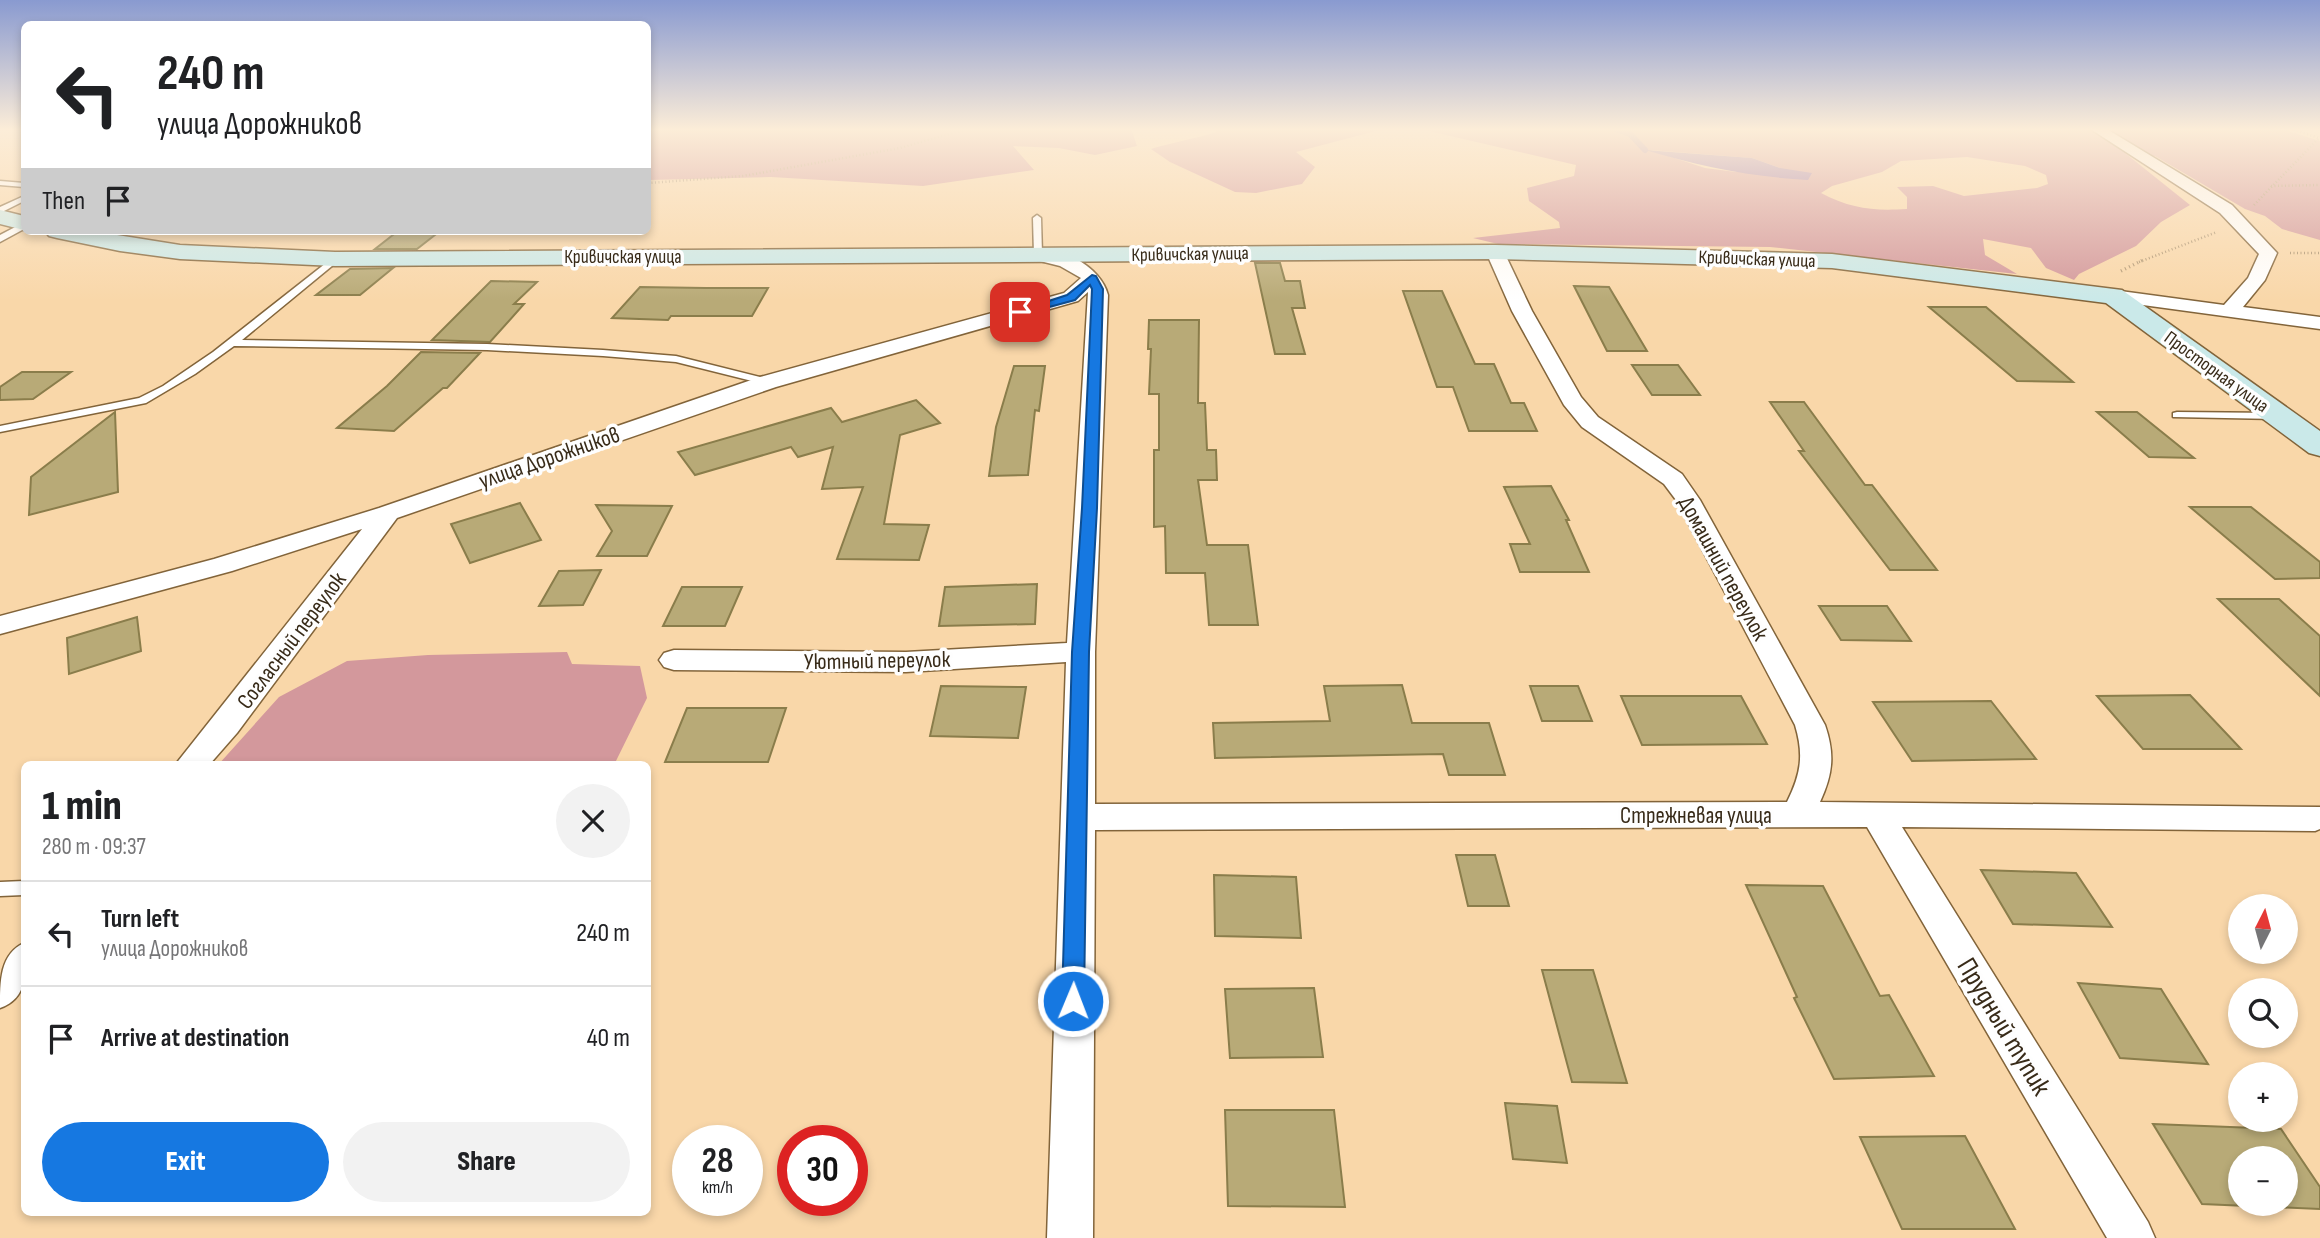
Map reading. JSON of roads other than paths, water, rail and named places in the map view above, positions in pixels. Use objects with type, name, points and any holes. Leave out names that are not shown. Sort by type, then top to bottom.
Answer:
[{"type":"street","points":[[2189,186],[2226,209],[2268,253],[2256,281],[2229,311]]},
{"type":"street","points":[[0,217],[21,224]]},
{"type":"street","name":"Кривичская улица","points":[[80,235],[170,251],[335,259],[1494,252],[1788,258],[1937,273],[2320,323]]},
{"type":"street","name":"Домашний переулок","points":[[1494,252],[1522,311],[1572,400],[1590,422],[1673,479],[1701,524],[1810,725],[1816,744],[1818,771],[1798,814]]},
{"type":"street","points":[[1038,255],[1067,262],[1092,278],[1098,295],[1076,817],[1070,1238]]},
{"type":"street","name":"улица Дорожников","points":[[0,625],[223,565],[388,513],[768,382],[1071,298],[1092,278]]},
{"type":"street","name":"Просторная улица","points":[[2106,295],[2320,446]]},
{"type":"street","name":"Согласный переулок","points":[[194,761],[226,725],[388,513]]},
{"type":"street","name":"Уютный переулок","points":[[674,660],[906,662],[1081,652]]},
{"type":"street","name":"Стрежневая улица","points":[[1076,817],[1877,814],[2315,818]]},
{"type":"street","name":"Прудный тупик","points":[[1877,814],[2132,1238]]},
{"type":"street","points":[[0,992],[21,963]]},
{"type":"lane","points":[[0,210],[21,200]]},
{"type":"lane","points":[[1037,218],[1038,255]]},
{"type":"lane","points":[[0,239],[21,227]]},
{"type":"lane","points":[[0,429],[142,401],[161,392],[230,342],[335,259]]},
{"type":"lane","points":[[230,342],[488,347],[603,353],[676,359],[768,382]]},
{"type":"lane","points":[[2177,415],[2279,416]]},
{"type":"lane","points":[[0,889],[21,888]]}]
